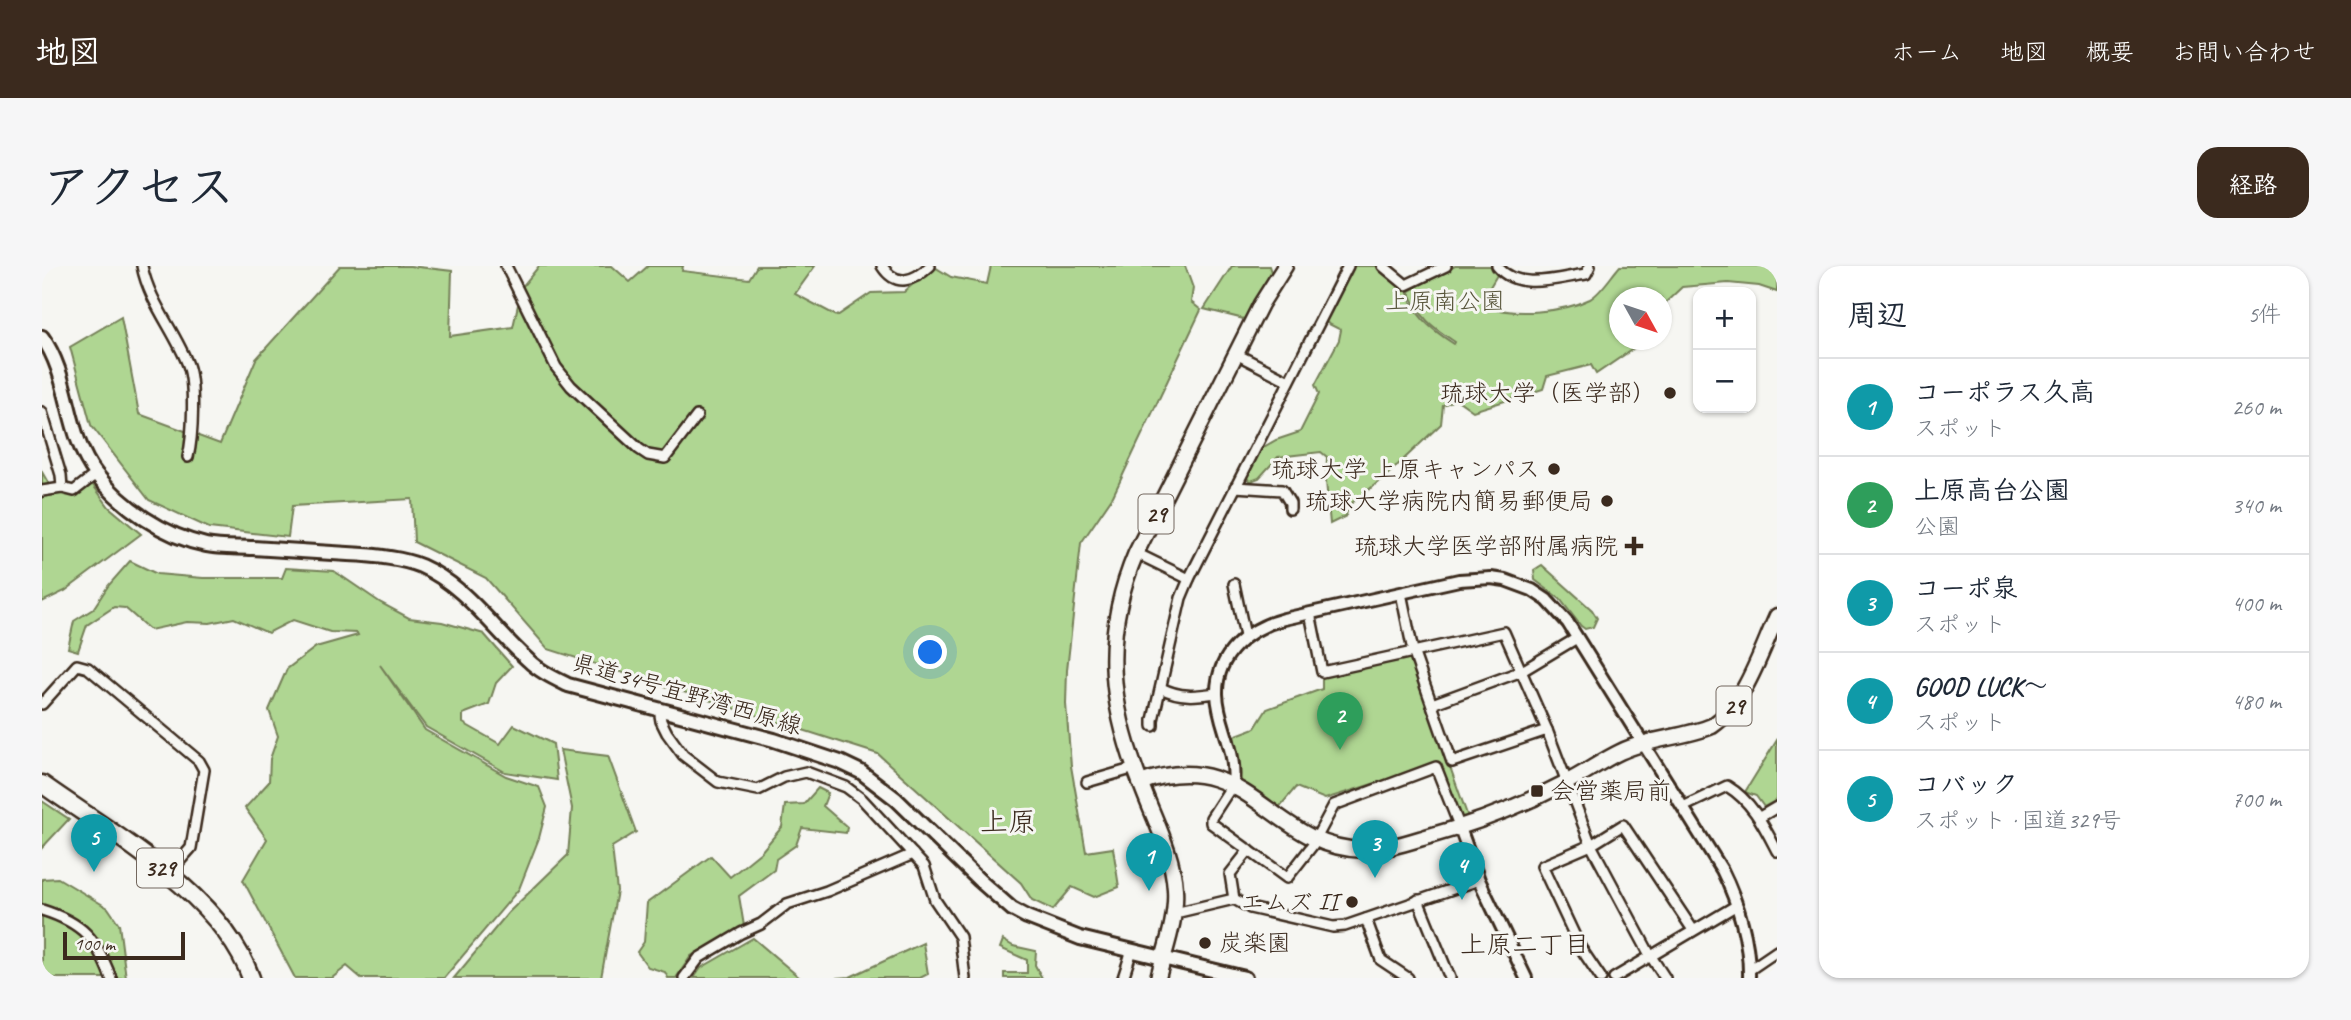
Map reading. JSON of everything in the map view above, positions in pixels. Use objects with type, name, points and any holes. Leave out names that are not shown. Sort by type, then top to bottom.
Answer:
[{"type":"highway","name":"329","points":[[42,784],[168,874],[216,918],[240,954],[251,978]]},
{"type":"main road","name":"29","points":[[1158,978],[1175,914],[1175,887],[1171,864],[1140,783],[1117,708],[1112,657],[1120,597],[1136,553],[1279,270]]},
{"type":"main road","name":"県道34号宜野湾西原線","points":[[42,337],[58,373],[79,442],[96,474],[115,494],[144,517],[179,536],[209,545],[372,555],[421,566],[440,576],[467,597],[529,662],[568,685],[813,751],[861,772],[896,799],[979,880],[1013,909],[1048,927],[1244,978]]},
{"type":"main road","name":"29","points":[[1140,783],[1161,775],[1188,773],[1219,778],[1233,784],[1290,825],[1315,839],[1340,848],[1367,850],[1405,843],[1460,828],[1529,801],[1619,752],[1701,730],[1723,719],[1738,701],[1777,616]]},
{"type":"street","points":[[142,266],[150,291],[187,362],[191,375],[192,440],[188,457]]},
{"type":"street","points":[[506,266],[556,367],[596,411],[639,449],[648,455],[665,458],[697,416]]},
{"type":"street","points":[[882,266],[887,274],[898,279],[911,280],[930,266]]},
{"type":"street","points":[[1153,726],[1181,598],[1189,579],[1348,266]]},
{"type":"street","points":[[1383,266],[1406,285],[1446,266]]},
{"type":"street","points":[[1497,266],[1517,280],[1531,282],[1586,274],[1590,266]]},
{"type":"street","points":[[1236,354],[1289,381]]},
{"type":"street","points":[[42,412],[61,475],[62,488]]},
{"type":"street","points":[[42,491],[62,488],[74,491],[96,474]]},
{"type":"street","points":[[1235,487],[1282,490],[1290,503],[1290,509]]},
{"type":"street","points":[[1136,553],[1189,579]]},
{"type":"street","points":[[1526,978],[1479,880],[1436,767],[1334,805],[1315,839],[1287,878],[1211,823],[1211,818],[1233,784],[1230,745],[1217,693],[1226,660],[1245,636],[1264,625],[1310,613],[1460,580],[1505,580],[1532,590],[1559,611],[1723,870],[1737,905],[1749,974],[1777,951]]},
{"type":"street","points":[[1234,584],[1245,636]]},
{"type":"street","points":[[1401,593],[1413,651],[1452,762],[1547,730]]},
{"type":"street","points":[[1310,613],[1322,672],[1504,632],[1547,730],[1591,845],[1650,956],[1665,978]]},
{"type":"street","points":[[1432,704],[1522,671],[1577,638]]},
{"type":"street","points":[[42,704],[77,665],[88,668],[199,761],[204,770],[191,848],[168,874]]},
{"type":"street","points":[[1161,688],[1172,694],[1190,697],[1217,693]]},
{"type":"street","points":[[659,709],[667,733],[683,755],[718,782],[758,790],[795,773],[806,772],[846,787],[862,799],[924,866],[935,900],[960,937],[965,978]]},
{"type":"street","points":[[1087,782],[1135,768]]},
{"type":"street","points":[[1683,807],[1727,786],[1736,791],[1760,817],[1777,851]]},
{"type":"street","points":[[1760,817],[1777,807]]},
{"type":"street","points":[[1601,978],[1580,947],[1542,866],[1591,845],[1623,825],[1693,930]]},
{"type":"street","points":[[1234,899],[1230,874],[1249,850]]},
{"type":"street","points":[[684,978],[699,958],[761,924],[787,904],[827,891],[913,854]]},
{"type":"street","points":[[1175,914],[1234,899],[1250,908],[1333,927],[1366,919],[1479,880]]},
{"type":"street","points":[[1418,900],[1447,977]]},
{"type":"street","points":[[1614,978],[1737,905]]},
{"type":"street","points":[[42,910],[63,917],[90,935],[102,954],[111,978]]},
{"type":"street","points":[[1366,919],[1381,960],[1408,978]]},
{"type":"street","points":[[1123,978],[1132,950]]},
{"type":"green space","points":[[340,266],[410,266],[452,271],[450,336],[513,327],[522,287],[539,266],[612,266],[630,282],[648,266],[683,266],[682,271],[749,279],[757,266],[815,266],[795,294],[837,316],[871,293],[904,292],[933,266],[951,277],[987,284],[991,266],[1185,266],[1193,288],[1191,302],[1201,310],[1113,496],[1081,543],[1067,670],[1066,704],[1071,766],[1086,852],[1113,848],[1119,887],[1094,897],[1072,887],[1053,910],[1032,900],[1021,883],[878,754],[548,649],[486,578],[414,542],[412,499],[292,506],[288,537],[209,528],[149,500],[91,425],[70,347],[121,317],[139,414],[220,444],[256,359]]},
{"type":"green space","points":[[1232,266],[1269,266],[1272,275],[1244,319],[1204,309]]},
{"type":"green space","name":"上原南公園","points":[[1352,266],[1379,266],[1406,285],[1412,304],[1423,320],[1454,344],[1455,342],[1422,315],[1409,291],[1455,266],[1492,266],[1497,275],[1484,297],[1487,306],[1510,311],[1538,312],[1567,307],[1590,299],[1620,266],[1777,266],[1777,292],[1759,286],[1728,283],[1682,287],[1672,296],[1672,287],[1609,287],[1609,350],[1631,350],[1596,374],[1591,365],[1547,376],[1543,389],[1473,411],[1456,399],[1443,405],[1441,424],[1386,476],[1348,506],[1346,516],[1330,524],[1327,457],[1321,452],[1278,457],[1259,478],[1251,481],[1245,477],[1255,452],[1276,440],[1300,432],[1319,394],[1315,385],[1339,340],[1341,330],[1323,321]]},
{"type":"green space","points":[[42,472],[50,486],[72,487],[90,481],[109,507],[141,534],[65,591],[42,602]]},
{"type":"green space","points":[[130,561],[157,574],[203,578],[282,578],[286,568],[334,571],[381,603],[409,618],[442,622],[484,634],[512,666],[496,683],[489,704],[463,714],[463,723],[500,744],[514,725],[553,744],[557,780],[505,772],[426,727],[380,665],[425,730],[506,776],[539,787],[547,807],[539,838],[519,889],[444,978],[361,978],[347,966],[332,978],[295,978],[243,880],[267,839],[245,808],[269,782],[270,759],[278,736],[269,710],[287,669],[316,647],[358,635],[357,633],[330,632],[293,620],[268,633],[234,618],[210,623],[187,622],[150,630],[125,608],[114,607],[87,625],[78,651],[68,648],[74,621],[93,609],[108,586]]},
{"type":"green space","points":[[1542,565],[1592,610],[1597,618],[1593,627],[1585,629],[1581,626],[1560,599],[1535,580],[1534,570]]},
{"type":"green space","points":[[1410,655],[1469,820],[1456,818],[1436,764],[1325,799],[1296,787],[1277,810],[1241,784],[1234,736],[1255,728],[1267,709],[1322,689],[1322,677]]},
{"type":"green space","points":[[1777,740],[1777,800],[1764,807],[1756,796],[1745,792]]},
{"type":"green space","points":[[560,750],[608,756],[636,832],[612,847],[617,891],[601,978],[454,978],[508,913],[568,855],[572,808]]},
{"type":"green space","points":[[818,788],[828,793],[823,806],[847,827],[846,833],[802,828],[796,845],[776,859],[774,870],[739,896],[744,926],[691,956],[676,978],[668,978],[665,972],[648,967],[637,952],[644,942],[647,903],[711,856],[730,877],[761,852],[782,827],[785,805],[804,804]]},
{"type":"green space","points":[[42,801],[69,819],[42,848]]},
{"type":"green space","points":[[58,878],[108,908],[119,924],[126,978],[42,978],[42,879]]},
{"type":"green space","points":[[753,938],[800,978],[694,978],[701,968]]},
{"type":"green space","points":[[1003,940],[1013,946],[1036,951],[1035,965],[1042,978],[1004,978],[1004,973],[1027,973],[1027,960],[1000,948]]},
{"type":"green space","points":[[923,943],[928,974],[920,978],[836,978],[850,977]]},
{"type":"place","name":"琉球大学（医学部）","points":[[1670,393]]},
{"type":"place","name":"琉球大学 上原キャンパス","points":[[1554,469]]},
{"type":"place","name":"琉球大学病院内簡易郵便局","points":[[1607,501]]},
{"type":"place","name":"琉球大学医学部附属病院","points":[[1634,546]]},
{"type":"place","name":"上原高台公園","points":[[1340,750]]},
{"type":"place","name":"会営薬局前","points":[[1537,791]]},
{"type":"place","name":"コバック","points":[[94,872]]},
{"type":"place","name":"コーポ泉","points":[[1375,878]]},
{"type":"place","name":"コーポラス久高","points":[[1149,891]]},
{"type":"place","name":"GOOD LUCK～","points":[[1462,900]]},
{"type":"place","name":"エムズ II","points":[[1352,902]]},
{"type":"place","name":"炭楽園","points":[[1205,943]]},
{"type":"district","name":"上原","points":[[1008,821]]},
{"type":"district","name":"上原二丁目","points":[[1525,944]]}]
